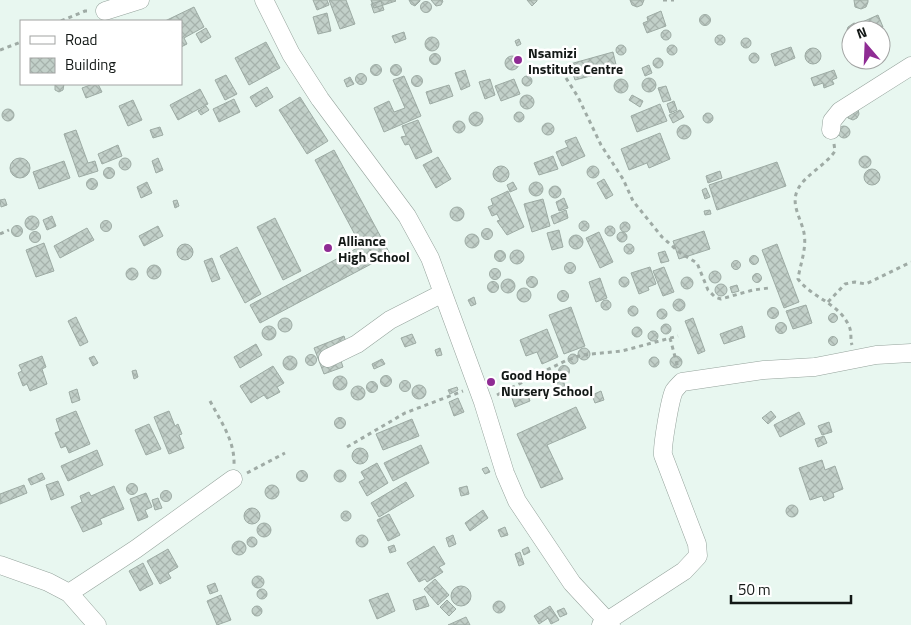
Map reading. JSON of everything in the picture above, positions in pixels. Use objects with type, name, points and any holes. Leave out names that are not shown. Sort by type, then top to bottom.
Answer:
[{"type":"street","points":[[105,11],[140,0]]},
{"type":"street","points":[[264,0],[291,54],[320,99],[406,216],[430,258],[483,402],[505,473],[517,501],[572,584],[607,624],[684,571],[698,556],[697,544],[663,455],[671,403],[674,392],[682,382],[764,370],[815,367],[856,358],[911,353]]},
{"type":"street","points":[[831,130],[832,121],[840,111],[911,66]]},
{"type":"street","points":[[328,358],[357,344],[384,324],[443,293]]},
{"type":"street","points":[[69,593],[136,549],[233,478]]},
{"type":"street","points":[[0,565],[48,582],[69,593],[97,625]]},
{"type":"path","points":[[663,0],[674,0]]},
{"type":"path","points":[[64,20],[85,11],[105,11]]},
{"type":"path","points":[[0,50],[20,42]]},
{"type":"path","points":[[566,78],[578,97],[601,145],[623,179],[633,201],[662,237],[679,252],[698,263],[708,290],[715,297],[721,299],[753,290],[770,288]]},
{"type":"path","points":[[831,130],[835,151],[831,158],[798,188],[794,202],[804,234],[804,246],[798,279],[805,288],[837,308],[850,327],[851,342],[856,358]]},
{"type":"path","points":[[0,234],[9,230]]},
{"type":"path","points":[[828,302],[845,284],[855,282],[866,284],[911,262]]},
{"type":"path","points":[[483,402],[565,361],[582,355],[622,351],[678,336]]},
{"type":"path","points":[[670,338],[682,382]]},
{"type":"path","points":[[347,448],[405,413],[477,386]]},
{"type":"path","points":[[210,401],[231,440],[235,453],[233,478]]},
{"type":"path","points":[[233,478],[285,453]]},
{"type":"building","points":[[313,0],[327,0],[329,5],[317,10]]},
{"type":"building","points":[[329,0],[346,0],[355,24],[340,29]]},
{"type":"building","points":[[371,0],[395,0],[396,1],[374,8]]},
{"type":"building","points":[[409,0],[420,0],[420,1],[415,6]]},
{"type":"building","points":[[431,0],[443,1],[441,5],[436,6]]},
{"type":"building","points":[[527,0],[537,0],[537,1],[532,6]]},
{"type":"building","points":[[630,0],[644,0],[642,5],[637,7],[632,5]]},
{"type":"building","points":[[854,0],[868,0],[868,2],[866,7],[861,9],[855,7]]},
{"type":"building","points":[[381,1],[384,10],[374,13],[371,4]]},
{"type":"building","points":[[424,2],[428,2],[431,7],[430,11],[424,12],[421,9],[421,5]]},
{"type":"building","points":[[194,7],[204,27],[184,38],[187,44],[182,46],[182,20],[167,20]]},
{"type":"building","points":[[661,11],[666,26],[647,33],[643,23],[648,21],[647,17]]},
{"type":"building","points":[[327,13],[331,31],[318,34],[313,17]]},
{"type":"building","points":[[705,14],[711,20],[705,26],[699,20]]},
{"type":"building","points":[[878,15],[880,20],[867,20]]},
{"type":"building","points":[[206,28],[211,37],[201,43],[196,34]]},
{"type":"building","points":[[664,30],[668,30],[671,35],[670,39],[664,40],[661,37],[661,33]]},
{"type":"building","points":[[404,32],[406,39],[395,43],[392,36]]},
{"type":"building","points":[[718,35],[722,35],[725,40],[724,44],[718,45],[715,42],[715,38]]},
{"type":"building","points":[[432,37],[437,39],[439,44],[437,49],[432,51],[427,49],[425,44],[427,39]]},
{"type":"building","points":[[744,38],[748,38],[751,43],[750,47],[744,48],[741,45],[741,41]]},
{"type":"building","points":[[519,39],[521,44],[517,46],[515,41]]},
{"type":"building","points":[[266,42],[280,68],[249,85],[235,58]]},
{"type":"building","points":[[619,45],[623,45],[626,50],[625,54],[619,55],[616,52],[616,48]]},
{"type":"building","points":[[670,45],[674,45],[677,50],[676,54],[670,55],[667,52],[667,48]]},
{"type":"building","points":[[791,47],[795,58],[775,66],[771,54]]},
{"type":"building","points":[[813,48],[821,56],[813,64],[805,56]]},
{"type":"building","points":[[613,52],[617,69],[575,80],[570,64]]},
{"type":"building","points":[[752,53],[756,53],[759,58],[758,62],[752,63],[749,60],[749,56]]},
{"type":"building","points":[[433,54],[437,54],[440,59],[439,63],[433,64],[430,61],[430,57]]},
{"type":"building","points":[[512,56],[517,58],[519,63],[517,68],[512,70],[507,68],[505,63],[507,58]]},
{"type":"building","points":[[656,58],[660,58],[663,63],[662,67],[656,68],[653,65],[653,61]]},
{"type":"building","points":[[374,65],[378,65],[381,70],[380,74],[374,75],[371,72],[371,68]]},
{"type":"building","points":[[394,65],[398,65],[401,70],[400,74],[394,75],[391,72],[391,68]]},
{"type":"building","points":[[649,65],[652,73],[645,76],[642,68]]},
{"type":"building","points":[[465,70],[470,86],[461,90],[455,73]]},
{"type":"building","points":[[834,70],[837,78],[832,80],[834,84],[824,88],[823,83],[814,86],[811,78]]},
{"type":"building","points":[[359,74],[363,74],[366,79],[365,83],[359,84],[356,81],[356,77]]},
{"type":"building","points":[[226,75],[237,94],[225,100],[215,80]]},
{"type":"building","points":[[404,76],[421,116],[384,132],[374,108],[389,101],[394,112],[405,108],[393,80]]},
{"type":"building","points":[[415,76],[419,76],[422,81],[421,85],[415,86],[412,83],[412,79]]},
{"type":"building","points":[[525,76],[529,76],[532,81],[531,85],[525,86],[522,83],[522,79]]},
{"type":"building","points":[[350,77],[354,84],[347,87],[344,80]]},
{"type":"building","points":[[649,78],[654,80],[656,85],[654,90],[649,92],[644,90],[642,85],[644,80]]},
{"type":"building","points":[[490,79],[495,95],[485,99],[479,82]]},
{"type":"building","points":[[514,79],[520,94],[501,101],[495,86]]},
{"type":"building","points":[[621,79],[626,81],[628,86],[626,91],[621,93],[616,91],[614,86],[616,81]]},
{"type":"building","points":[[55,85],[64,85],[63,90],[59,92],[55,90]]},
{"type":"building","points":[[98,85],[102,92],[86,98],[82,88]]},
{"type":"building","points":[[449,85],[453,96],[430,104],[426,92]]},
{"type":"building","points":[[666,86],[671,100],[663,102],[658,88]]},
{"type":"building","points":[[267,87],[273,97],[256,107],[250,97]]},
{"type":"building","points":[[200,89],[208,104],[178,120],[170,105]]},
{"type":"building","points":[[527,95],[532,97],[534,102],[532,107],[527,109],[522,107],[520,102],[522,97]]},
{"type":"building","points":[[632,95],[643,101],[640,107],[629,100]]},
{"type":"building","points":[[300,97],[328,141],[307,154],[279,110]]},
{"type":"building","points":[[234,99],[240,112],[219,122],[213,109]]},
{"type":"building","points":[[133,100],[142,120],[128,126],[119,106]]},
{"type":"building","points":[[674,101],[677,110],[670,113],[667,104]]},
{"type":"building","points":[[660,104],[667,121],[637,132],[631,116]]},
{"type":"building","points":[[206,106],[209,110],[201,115],[198,111]]},
{"type":"building","points":[[6,109],[10,109],[14,115],[10,121],[6,121],[2,117],[2,113]]},
{"type":"building","points":[[858,109],[859,114],[857,118],[853,120],[848,118],[847,113]]},
{"type":"building","points":[[680,110],[684,117],[673,123],[669,115]]},
{"type":"building","points":[[476,112],[481,114],[483,119],[481,124],[476,126],[471,124],[469,119],[471,114]]},
{"type":"building","points":[[517,112],[521,112],[524,117],[523,121],[517,122],[514,119],[514,115]]},
{"type":"building","points":[[706,113],[710,113],[713,118],[712,122],[706,123],[703,120],[703,116]]},
{"type":"building","points":[[418,120],[432,152],[416,159],[409,144],[405,145],[401,137],[406,136],[402,126]]},
{"type":"building","points":[[457,121],[461,121],[465,127],[461,133],[457,133],[453,129],[453,125]]},
{"type":"building","points":[[546,123],[550,123],[554,129],[550,135],[546,135],[542,131],[542,127]]},
{"type":"building","points":[[681,125],[687,125],[691,132],[687,139],[681,139],[677,135],[677,129]]},
{"type":"building","points":[[842,126],[846,126],[850,132],[846,138],[842,138],[838,134],[838,130]]},
{"type":"building","points":[[160,127],[163,135],[153,138],[150,130]]},
{"type":"building","points":[[76,130],[88,163],[95,161],[98,171],[79,177],[64,134]]},
{"type":"building","points":[[660,133],[670,159],[649,168],[647,163],[629,170],[621,149]]},
{"type":"building","points":[[576,137],[585,156],[562,166],[556,152],[568,147],[565,141]]},
{"type":"building","points":[[118,145],[122,156],[102,164],[98,154]]},
{"type":"building","points":[[334,150],[390,254],[260,323],[250,305],[361,246],[315,160]]},
{"type":"building","points":[[553,156],[558,169],[539,175],[534,163]]},
{"type":"building","points":[[863,156],[867,156],[871,162],[867,168],[863,168],[859,164],[859,160]]},
{"type":"building","points":[[438,157],[451,179],[436,188],[423,165]]},
{"type":"building","points":[[16,158],[24,158],[30,164],[30,172],[24,178],[16,178],[10,172],[10,164]]},
{"type":"building","points":[[125,158],[131,164],[125,170],[119,164]]},
{"type":"building","points":[[158,158],[163,170],[156,173],[152,161]]},
{"type":"building","points":[[64,161],[70,178],[39,189],[33,172]]},
{"type":"building","points":[[777,162],[786,186],[717,210],[709,185]]},
{"type":"building","points":[[498,166],[504,166],[509,171],[507,180],[498,182],[493,177],[493,171]]},
{"type":"building","points":[[593,166],[599,172],[593,178],[587,172]]},
{"type":"building","points":[[107,168],[111,168],[114,173],[113,177],[107,178],[104,175],[104,171]]},
{"type":"building","points":[[872,169],[880,177],[872,185],[864,177]]},
{"type":"building","points":[[720,171],[722,178],[708,183],[706,176]]},
{"type":"building","points":[[90,179],[94,179],[97,184],[96,188],[90,189],[87,186],[87,182]]},
{"type":"building","points":[[604,179],[613,195],[606,199],[597,183]]},
{"type":"building","points":[[147,182],[152,193],[141,198],[137,187]]},
{"type":"building","points":[[513,182],[517,189],[510,192],[507,185]]},
{"type":"building","points":[[536,182],[541,184],[543,189],[541,194],[536,196],[531,194],[529,189],[531,184]]},
{"type":"building","points":[[555,186],[561,192],[555,198],[549,192]]},
{"type":"building","points":[[706,188],[710,197],[705,199],[702,190]]},
{"type":"building","points":[[508,191],[524,227],[507,235],[497,221],[500,220],[497,214],[492,216],[488,207],[493,205],[491,199]]},
{"type":"building","points":[[564,198],[568,208],[559,211],[556,202]]},
{"type":"building","points":[[5,199],[7,205],[1,207],[0,200]]},
{"type":"building","points":[[543,199],[550,226],[532,232],[524,204]]},
{"type":"building","points":[[177,200],[179,206],[175,208],[173,201]]},
{"type":"building","points":[[457,207],[462,209],[464,214],[462,219],[457,221],[452,219],[450,214],[452,209]]},
{"type":"building","points":[[566,210],[568,218],[554,224],[551,216]]},
{"type":"building","points":[[710,210],[711,214],[705,215],[704,211]]},
{"type":"building","points":[[29,216],[35,216],[39,223],[35,230],[29,230],[25,226],[25,220]]},
{"type":"building","points":[[52,216],[56,226],[47,230],[43,220]]},
{"type":"building","points":[[275,218],[301,271],[283,280],[257,227]]},
{"type":"building","points":[[104,221],[108,221],[111,226],[110,230],[104,231],[101,228],[101,224]]},
{"type":"building","points":[[582,221],[586,221],[589,226],[588,230],[582,231],[579,228],[579,224]]},
{"type":"building","points":[[623,222],[627,222],[630,227],[629,231],[623,232],[620,229],[620,225]]},
{"type":"building","points":[[15,226],[19,226],[22,231],[21,235],[15,236],[12,233],[12,229]]},
{"type":"building","points":[[158,226],[163,236],[144,246],[139,236]]},
{"type":"building","points":[[608,226],[612,226],[615,231],[614,235],[608,236],[605,233],[605,229]]},
{"type":"building","points":[[87,228],[94,240],[60,258],[54,246]]},
{"type":"building","points":[[485,229],[489,229],[492,234],[491,238],[485,239],[482,236],[482,232]]},
{"type":"building","points":[[559,230],[563,247],[552,250],[547,233]]},
{"type":"building","points":[[704,231],[710,249],[679,259],[673,241]]},
{"type":"building","points":[[33,232],[37,232],[40,237],[39,241],[33,242],[30,239],[30,235]]},
{"type":"building","points":[[599,232],[613,262],[600,268],[586,238]]},
{"type":"building","points":[[620,232],[624,232],[627,237],[626,241],[620,242],[617,239],[617,235]]},
{"type":"building","points":[[472,234],[477,236],[479,241],[477,246],[472,248],[467,246],[465,241],[467,236]]},
{"type":"building","points":[[576,235],[581,237],[583,242],[581,247],[576,249],[571,247],[569,242],[571,237]]},
{"type":"building","points":[[44,243],[54,271],[36,277],[26,250]]},
{"type":"building","points":[[182,244],[188,244],[193,249],[191,258],[182,260],[177,255],[177,249]]},
{"type":"building","points":[[627,244],[631,244],[634,249],[633,253],[627,254],[624,251],[624,247]]},
{"type":"building","points":[[777,244],[799,302],[784,308],[762,250]]},
{"type":"building","points":[[237,247],[261,294],[245,303],[220,256]]},
{"type":"building","points":[[517,250],[522,252],[524,257],[522,262],[517,264],[512,262],[510,257],[512,252]]},
{"type":"building","points":[[498,251],[502,251],[505,256],[504,260],[498,261],[495,258],[495,254]]},
{"type":"building","points":[[665,251],[669,261],[661,263],[658,253]]},
{"type":"building","points":[[754,255],[759,260],[754,265],[749,260]]},
{"type":"building","points":[[212,258],[220,279],[212,282],[204,261]]},
{"type":"building","points":[[736,260],[741,265],[736,270],[731,265]]},
{"type":"building","points":[[568,263],[572,263],[575,268],[574,272],[568,273],[565,270],[565,266]]},
{"type":"building","points":[[154,265],[159,267],[161,272],[159,277],[154,279],[149,277],[147,272],[149,267]]},
{"type":"building","points":[[650,267],[656,284],[648,287],[649,290],[639,294],[631,273]]},
{"type":"building","points":[[664,267],[674,292],[663,296],[653,271]]},
{"type":"building","points":[[130,268],[134,268],[138,274],[134,280],[130,280],[126,276],[126,272]]},
{"type":"building","points":[[493,269],[497,269],[500,274],[499,278],[493,279],[490,276],[490,272]]},
{"type":"building","points":[[715,271],[721,277],[715,283],[709,277]]},
{"type":"building","points":[[757,273],[762,278],[757,283],[752,278]]},
{"type":"building","points":[[530,277],[534,277],[537,282],[536,286],[530,287],[527,284],[527,280]]},
{"type":"building","points":[[622,277],[626,277],[629,282],[628,286],[622,287],[619,284],[619,280]]},
{"type":"building","points":[[687,277],[693,283],[687,289],[681,283]]},
{"type":"building","points":[[600,278],[607,298],[596,302],[589,282]]},
{"type":"building","points":[[508,279],[513,281],[515,286],[513,291],[508,293],[503,291],[501,286],[503,281]]},
{"type":"building","points":[[491,282],[495,282],[498,287],[497,291],[491,292],[488,289],[488,285]]},
{"type":"building","points":[[721,284],[727,290],[721,296],[715,290]]},
{"type":"building","points":[[737,285],[739,291],[732,293],[730,287]]},
{"type":"building","points":[[524,288],[529,290],[531,295],[529,300],[524,302],[519,300],[517,295],[519,290]]},
{"type":"building","points":[[561,291],[565,291],[568,296],[567,300],[561,301],[558,298],[558,294]]},
{"type":"building","points":[[474,297],[476,304],[471,306],[468,300]]},
{"type":"building","points":[[679,299],[685,305],[679,311],[673,305]]},
{"type":"building","points":[[604,300],[608,300],[611,305],[610,309],[604,310],[601,307],[601,303]]},
{"type":"building","points":[[806,305],[812,323],[793,329],[786,311]]},
{"type":"building","points":[[631,306],[635,306],[638,311],[637,315],[631,316],[628,313],[628,309]]},
{"type":"building","points":[[571,307],[585,346],[564,354],[549,315]]},
{"type":"building","points":[[771,308],[775,308],[778,313],[777,317],[771,318],[768,315],[768,311]]},
{"type":"building","points":[[660,309],[664,309],[667,314],[666,318],[660,319],[657,316],[657,312]]},
{"type":"building","points":[[833,313],[838,318],[833,323],[828,318]]},
{"type":"building","points":[[76,317],[88,342],[80,346],[68,321]]},
{"type":"building","points":[[285,318],[290,320],[292,325],[290,330],[285,332],[280,330],[278,325],[280,320]]},
{"type":"building","points":[[693,318],[705,351],[698,354],[685,321]]},
{"type":"building","points":[[779,323],[783,323],[786,328],[785,332],[779,333],[776,330],[776,326]]},
{"type":"building","points":[[664,324],[668,324],[671,329],[670,333],[664,334],[661,331],[661,327]]},
{"type":"building","points":[[269,326],[274,328],[276,333],[274,338],[269,340],[264,338],[262,333],[264,328]]},
{"type":"building","points":[[742,326],[745,337],[724,344],[720,334]]},
{"type":"building","points":[[635,327],[639,327],[642,332],[641,336],[635,337],[632,334],[632,330]]},
{"type":"building","points":[[547,329],[558,357],[542,364],[537,352],[526,356],[520,340]]},
{"type":"building","points":[[651,331],[655,331],[658,336],[657,340],[651,341],[648,338],[648,334]]},
{"type":"building","points":[[412,334],[416,343],[405,347],[401,338]]},
{"type":"building","points":[[344,336],[348,348],[340,358],[343,367],[324,374],[314,348]]},
{"type":"building","points":[[833,336],[838,341],[833,346],[828,341]]},
{"type":"building","points":[[256,344],[262,355],[240,368],[234,357]]},
{"type":"building","points":[[440,348],[442,355],[437,356],[435,350]]},
{"type":"building","points":[[582,348],[586,348],[590,354],[586,360],[582,360],[578,356],[578,352]]},
{"type":"building","points":[[571,354],[575,354],[578,359],[577,363],[571,364],[568,361],[568,357]]},
{"type":"building","points":[[309,355],[313,355],[316,360],[315,364],[309,365],[306,362],[306,358]]},
{"type":"building","points":[[42,356],[46,367],[42,369],[47,384],[30,391],[27,384],[23,386],[18,373],[22,371],[19,365]]},
{"type":"building","points":[[94,356],[98,363],[93,366],[89,358]]},
{"type":"building","points":[[290,356],[295,358],[297,363],[295,368],[290,370],[285,368],[283,363],[285,358]]},
{"type":"building","points":[[676,356],[682,362],[676,368],[670,362]]},
{"type":"building","points":[[652,357],[656,357],[659,362],[658,366],[652,367],[649,364],[649,360]]},
{"type":"building","points":[[382,359],[385,364],[374,369],[372,364]]},
{"type":"building","points":[[273,366],[284,383],[277,387],[280,392],[267,399],[264,395],[251,403],[240,386]]},
{"type":"building","points":[[562,366],[566,366],[569,371],[568,375],[562,376],[559,373],[559,369]]},
{"type":"building","points":[[136,370],[138,377],[134,379],[132,371]]},
{"type":"building","points":[[340,376],[345,378],[347,383],[345,388],[340,390],[335,388],[333,383],[335,378]]},
{"type":"building","points":[[384,376],[388,376],[391,381],[390,385],[384,386],[381,383],[381,379]]},
{"type":"building","points":[[557,380],[561,380],[564,385],[563,389],[557,390],[554,387],[554,383]]},
{"type":"building","points":[[403,381],[407,381],[410,386],[409,390],[403,391],[400,388],[400,384]]},
{"type":"building","points":[[370,382],[374,382],[377,387],[376,391],[370,392],[367,389],[367,385]]},
{"type":"building","points":[[419,385],[424,387],[426,392],[424,397],[419,399],[414,397],[412,392],[414,387]]},
{"type":"building","points":[[355,386],[361,386],[365,393],[361,400],[355,400],[351,396],[351,390]]},
{"type":"building","points":[[457,387],[458,390],[450,394],[448,390]]},
{"type":"building","points":[[77,389],[80,400],[72,403],[69,392]]},
{"type":"building","points":[[526,389],[530,401],[515,407],[511,395]]},
{"type":"building","points":[[601,391],[604,400],[595,403],[592,395]]},
{"type":"building","points":[[458,398],[464,412],[454,416],[449,402]]},
{"type":"building","points":[[576,407],[586,428],[547,445],[563,479],[541,488],[517,434]]},
{"type":"building","points":[[76,411],[90,444],[69,453],[66,446],[61,448],[55,433],[60,431],[56,419]]},
{"type":"building","points":[[169,411],[175,426],[178,424],[182,434],[179,435],[184,448],[169,454],[154,417]]},
{"type":"building","points":[[771,411],[776,417],[768,424],[762,418]]},
{"type":"building","points":[[799,412],[805,424],[780,437],[774,425]]},
{"type":"building","points":[[338,418],[342,418],[345,423],[344,427],[338,428],[335,425],[335,421]]},
{"type":"building","points":[[412,419],[419,436],[383,450],[376,434]]},
{"type":"building","points":[[829,422],[832,432],[822,435],[818,426]]},
{"type":"building","points":[[149,424],[161,449],[146,455],[135,430]]},
{"type":"building","points":[[824,436],[827,443],[818,447],[815,439]]},
{"type":"building","points":[[421,445],[429,463],[393,481],[384,463]]},
{"type":"building","points":[[360,448],[368,456],[360,464],[352,456]]},
{"type":"building","points":[[97,450],[103,465],[68,481],[61,466]]},
{"type":"building","points":[[822,460],[825,470],[835,466],[843,489],[833,493],[834,497],[824,501],[822,496],[810,500],[799,468]]},
{"type":"building","points":[[377,463],[388,483],[367,496],[359,482],[365,479],[361,472]]},
{"type":"building","points":[[487,467],[490,472],[485,474],[482,469]]},
{"type":"building","points":[[338,470],[342,470],[346,476],[342,482],[338,482],[334,478],[334,474]]},
{"type":"building","points":[[300,471],[304,471],[307,476],[306,480],[300,481],[297,478],[297,474]]},
{"type":"building","points":[[42,473],[45,479],[31,485],[28,479]]},
{"type":"building","points":[[58,481],[64,495],[51,500],[46,485]]},
{"type":"building","points":[[406,482],[414,496],[379,517],[371,503]]},
{"type":"building","points":[[130,484],[134,484],[137,489],[136,493],[130,494],[127,491],[127,487]]},
{"type":"building","points":[[24,485],[27,493],[0,504],[0,494]]},
{"type":"building","points":[[272,485],[277,487],[279,492],[277,497],[272,499],[267,497],[265,492],[267,487]]},
{"type":"building","points":[[114,486],[124,509],[100,519],[102,524],[83,532],[71,507],[82,502],[80,496],[89,492],[91,496]]},
{"type":"building","points":[[467,486],[469,494],[461,496],[459,488]]},
{"type":"building","points":[[164,491],[168,491],[171,496],[170,500],[164,501],[161,498],[161,494]]},
{"type":"building","points":[[146,493],[152,507],[145,510],[148,517],[138,521],[130,499]]},
{"type":"building","points":[[158,498],[162,508],[155,510],[152,500]]},
{"type":"building","points":[[790,505],[794,505],[798,511],[794,517],[790,517],[786,513],[786,509]]},
{"type":"building","points":[[252,508],[258,510],[260,516],[258,522],[252,524],[246,522],[244,516],[246,510]]},
{"type":"building","points":[[483,510],[488,518],[470,531],[465,523]]},
{"type":"building","points":[[344,511],[348,511],[351,516],[350,520],[344,521],[341,518],[341,514]]},
{"type":"building","points":[[389,514],[400,535],[388,541],[377,520]]},
{"type":"building","points":[[264,523],[269,525],[271,530],[269,535],[264,537],[259,535],[257,530],[259,525]]},
{"type":"building","points":[[505,527],[508,535],[501,537],[498,530]]},
{"type":"building","points":[[360,535],[364,535],[368,541],[364,547],[360,547],[356,543],[356,539]]},
{"type":"building","points":[[453,535],[456,544],[449,547],[446,538]]},
{"type":"building","points":[[250,537],[254,537],[257,542],[256,546],[250,547],[247,544],[247,540]]},
{"type":"building","points":[[239,541],[244,543],[246,548],[244,553],[239,555],[234,553],[232,548],[234,543]]},
{"type":"building","points":[[394,545],[396,551],[390,553],[388,547]]},
{"type":"building","points":[[434,546],[445,564],[439,567],[443,572],[427,582],[425,579],[419,582],[407,563]]},
{"type":"building","points":[[528,547],[530,552],[524,555],[522,550]]},
{"type":"building","points":[[168,549],[178,567],[168,573],[171,578],[160,584],[147,561]]},
{"type":"building","points":[[520,552],[524,564],[519,566],[515,554]]},
{"type":"building","points":[[143,563],[153,584],[140,591],[129,571]]},
{"type":"building","points":[[258,576],[264,582],[258,588],[252,582]]},
{"type":"building","points":[[435,579],[449,595],[438,605],[424,589]]},
{"type":"building","points":[[215,583],[218,591],[210,594],[207,586]]},
{"type":"building","points":[[461,586],[468,589],[471,596],[468,603],[461,606],[454,603],[451,596],[454,589]]},
{"type":"building","points":[[260,589],[264,589],[267,594],[266,598],[260,599],[257,596],[257,592]]},
{"type":"building","points":[[388,593],[395,611],[377,619],[369,600]]},
{"type":"building","points":[[221,595],[231,620],[217,625],[207,601]]},
{"type":"building","points":[[425,596],[429,606],[416,610],[413,600]]},
{"type":"building","points":[[447,600],[456,609],[449,616],[440,607]]},
{"type":"building","points":[[501,601],[504,602],[504,612],[497,613],[494,612],[493,605],[494,602]]},
{"type":"building","points":[[255,606],[259,606],[262,611],[261,615],[255,616],[252,613],[252,609]]},
{"type":"building","points":[[550,606],[559,620],[551,624],[548,618],[539,624],[534,616]]},
{"type":"building","points":[[564,608],[567,614],[560,617],[557,611]]},
{"type":"building","points":[[466,617],[470,625],[448,625]]},
{"type":"place","name":"Nsamizi Institute Centre","points":[[518,60]]},
{"type":"place","name":"Alliance High School","points":[[328,248]]},
{"type":"place","name":"Good Hope Nursery School","points":[[491,382]]}]
